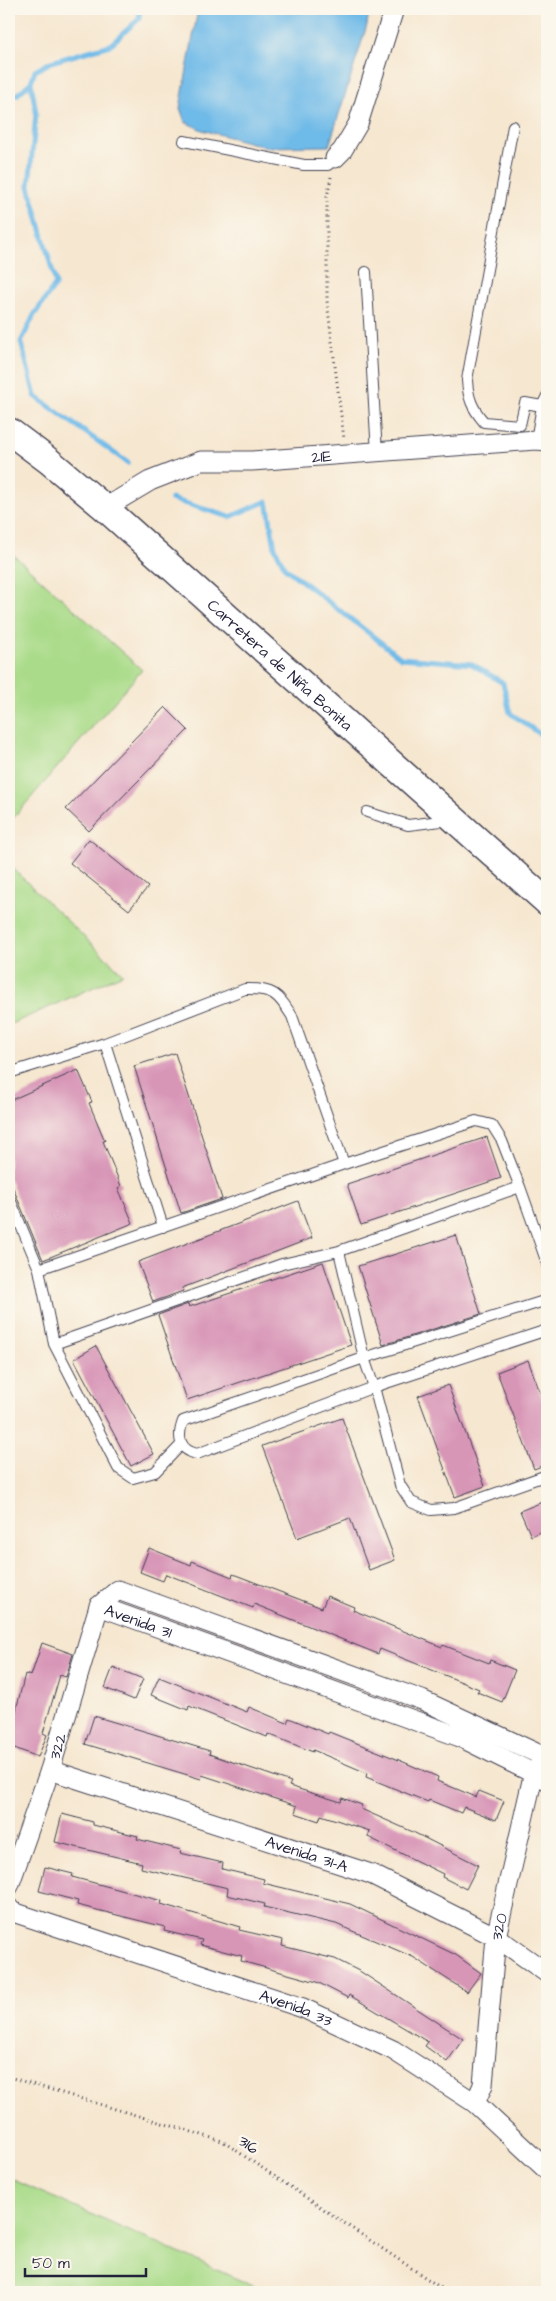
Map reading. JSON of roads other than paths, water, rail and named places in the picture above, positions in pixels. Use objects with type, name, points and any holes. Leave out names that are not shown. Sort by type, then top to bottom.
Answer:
[{"type":"main road","name":"Carretera de Niña Bonita","points":[[9,431],[49,461],[105,508],[547,902]]},
{"type":"street","points":[[335,158],[342,151],[358,124],[394,9]]},
{"type":"street","name":"21E","points":[[105,508],[150,481],[201,461],[342,455],[542,440]]},
{"type":"street","name":"Avenida 31","points":[[99,1606],[460,1737],[544,1765]]},
{"type":"street","name":"322","points":[[9,1886],[50,1770],[99,1606]]},
{"type":"street","name":"320","points":[[475,2103],[483,2085],[496,1937],[544,1765]]},
{"type":"street","name":"Avenida 31-A","points":[[50,1770],[371,1874],[496,1937],[547,1973]]},
{"type":"street","name":"Avenida 33","points":[[9,1910],[303,2008],[393,2050],[475,2103],[547,2170]]},
{"type":"lane","points":[[513,126],[467,380],[468,398],[476,413],[484,422],[520,425],[525,403],[545,401],[542,440]]},
{"type":"lane","points":[[184,141],[304,165],[328,165],[335,158]]},
{"type":"lane","points":[[366,272],[377,452]]},
{"type":"lane","points":[[367,812],[408,825],[455,819]]},
{"type":"lane","points":[[9,1074],[105,1043],[245,989],[264,989],[279,996],[292,1016],[344,1164]]},
{"type":"lane","points":[[105,1043],[163,1227]]},
{"type":"lane","points":[[39,1269],[344,1164],[476,1121],[492,1125],[502,1141],[547,1263]]},
{"type":"lane","points":[[54,1344],[282,1264],[339,1251],[520,1187]]},
{"type":"lane","points":[[9,1197],[39,1269],[54,1344],[118,1468],[133,1478],[155,1472],[181,1445]]},
{"type":"lane","points":[[339,1251],[364,1358],[374,1387],[400,1485],[411,1502],[431,1510],[454,1508],[547,1475]]},
{"type":"lane","points":[[547,1300],[364,1358],[183,1421],[179,1432],[181,1445],[188,1452],[197,1454],[374,1387],[547,1330]]},
{"type":"water","points":[[198,9],[369,9],[367,25],[329,146],[267,147],[202,130],[185,122],[180,108]]},
{"type":"waterway","points":[[9,94],[17,95],[31,82],[35,71],[51,62],[110,45],[139,19],[140,9]]},
{"type":"waterway","points":[[31,82],[36,113],[29,186],[56,284],[34,315],[21,342],[35,396],[128,463]]},
{"type":"waterway","points":[[171,499],[230,517],[267,501],[275,548],[285,568],[401,658],[472,664],[503,683],[510,713],[547,739]]}]
